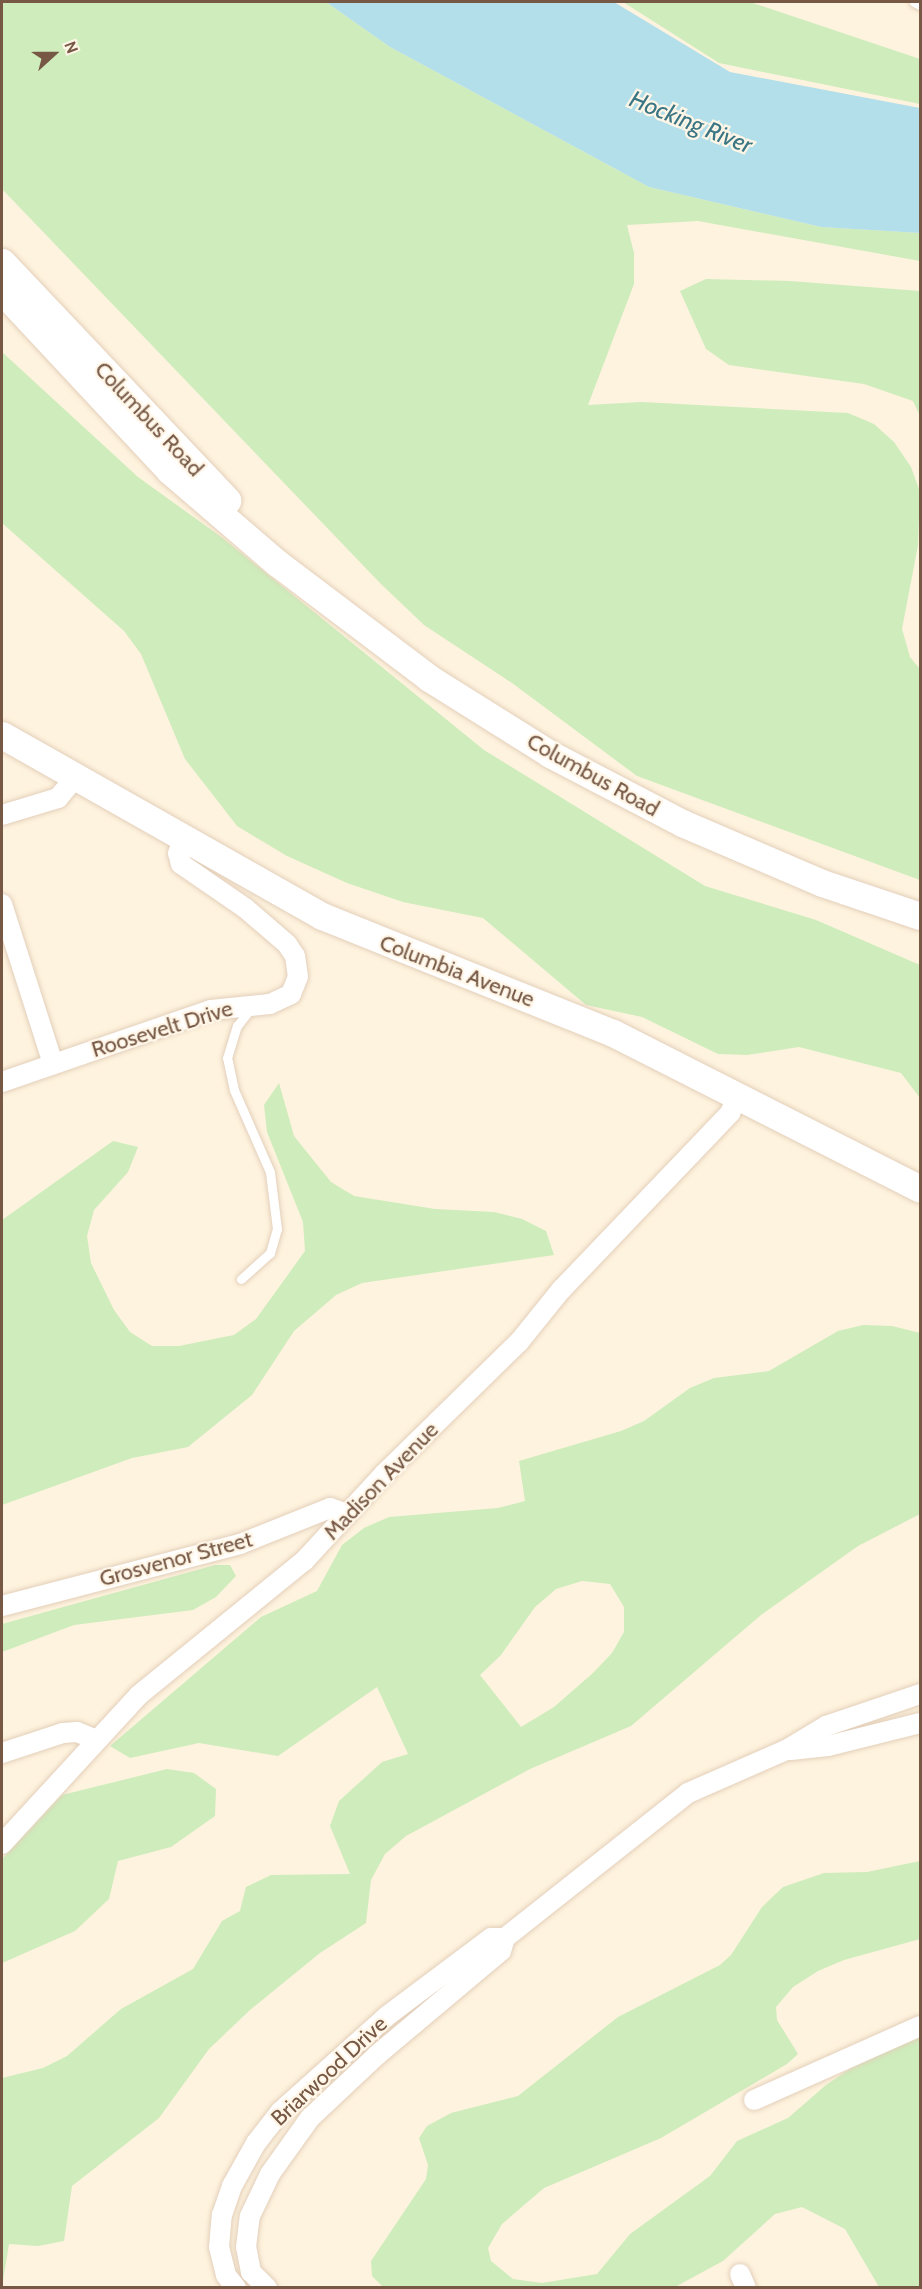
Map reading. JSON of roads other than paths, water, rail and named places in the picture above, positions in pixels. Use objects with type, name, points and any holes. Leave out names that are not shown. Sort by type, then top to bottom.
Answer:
[{"type":"main road","name":"Columbus Road","points":[[2,262],[296,577]]},
{"type":"main road","name":"Columbus Road","points":[[2,291],[170,471],[296,577],[429,678],[610,787],[738,848],[822,882],[921,916]]},
{"type":"main road","name":"Columbia Avenue","points":[[2,735],[322,916],[613,1033],[921,1189]]},
{"type":"street","points":[[2,815],[58,798],[75,778]]},
{"type":"street","name":"Roosevelt Drive","points":[[2,1082],[211,1010],[270,1004],[291,994],[298,976],[295,956],[276,932],[181,864],[178,853],[184,840]]},
{"type":"street","points":[[2,904],[53,1064]]},
{"type":"street","name":"Madison Avenue","points":[[2,1844],[94,1739],[140,1695],[304,1561],[519,1342],[561,1290],[730,1113],[738,1096]]},
{"type":"street","name":"Grosvenor Street","points":[[2,1606],[240,1544],[330,1508],[348,1514]]},
{"type":"street","name":"Briarwood Drive","points":[[267,2288],[251,2272],[246,2247],[250,2216],[270,2174],[310,2118],[377,2055],[501,1951],[505,1938],[582,1879],[662,1810],[711,1781],[786,1750],[826,1726],[921,1694]]},
{"type":"street","name":"Briarwood Drive","points":[[786,1750],[828,1746],[921,1723]]},
{"type":"street","points":[[2,1753],[74,1731],[94,1739]]},
{"type":"street","name":"Briarwood Drive","points":[[236,2288],[226,2275],[219,2247],[222,2215],[232,2186],[271,2123],[307,2086],[422,1988],[491,1938],[505,1938]]},
{"type":"street","points":[[754,2100],[921,2026]]},
{"type":"lane","points":[[914,2],[921,5]]},
{"type":"lane","points":[[241,1279],[267,1258],[277,1229],[270,1172],[234,1090],[227,1059],[237,1026],[253,1006]]},
{"type":"water","name":"Hocking River","points":[[326,2],[614,2],[730,72],[920,108],[920,233],[821,227],[649,187],[390,47]]}]
